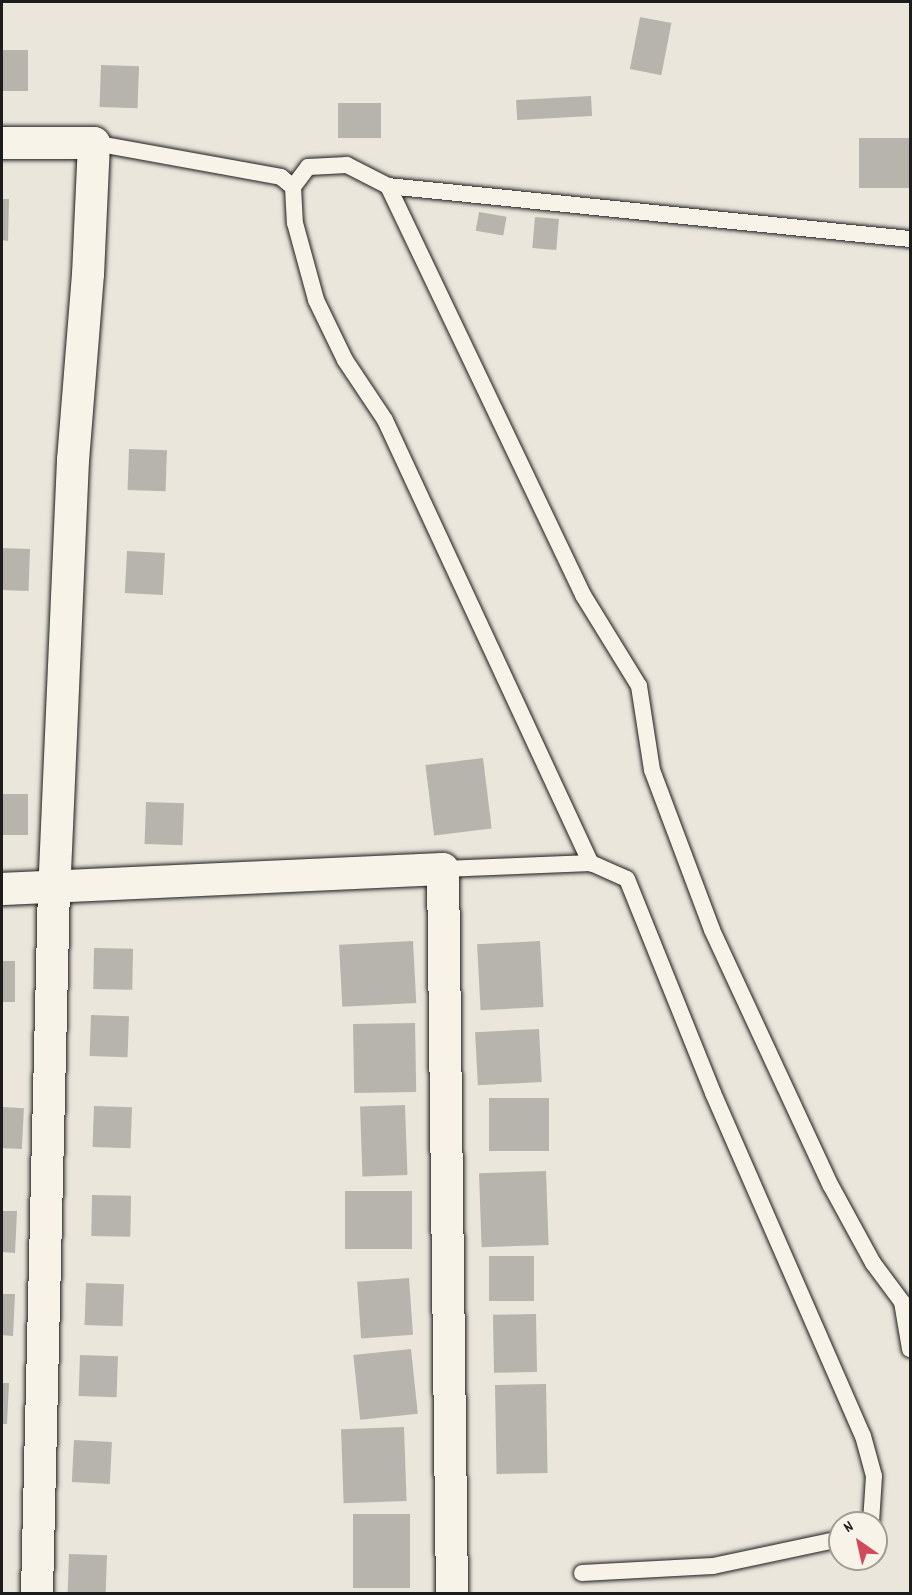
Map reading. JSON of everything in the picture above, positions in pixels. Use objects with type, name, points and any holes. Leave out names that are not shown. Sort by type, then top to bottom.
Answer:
[{"type":"street","points":[[2,143],[94,143],[88,274],[73,460],[54,887],[38,1593]]},
{"type":"street","points":[[2,889],[443,869],[452,1593]]},
{"type":"lane","points":[[94,143],[281,177],[293,187]]},
{"type":"lane","points":[[591,863],[385,420],[345,360],[316,300],[295,223],[293,187],[308,167],[347,165],[388,186],[910,239]]},
{"type":"lane","points":[[388,186],[583,595],[639,686],[652,770],[712,930],[831,1186],[873,1263],[902,1302],[910,1348]]},
{"type":"lane","points":[[443,869],[591,863],[627,879],[713,1093],[863,1436],[874,1476],[872,1511]]},
{"type":"lane","points":[[582,1573],[713,1566],[828,1542]]},
{"type":"building","points":[[640,17],[671,23],[661,75],[630,69]]},
{"type":"building","points":[[2,50],[28,50],[28,91],[2,91]]},
{"type":"building","points":[[101,65],[139,66],[138,108],[100,107]]},
{"type":"building","points":[[591,96],[592,116],[517,120],[516,100]]},
{"type":"building","points":[[338,103],[381,103],[381,138],[338,138]]},
{"type":"building","points":[[859,138],[910,138],[910,188],[859,188]]},
{"type":"building","points":[[2,199],[9,199],[8,241],[2,240]]},
{"type":"building","points":[[479,212],[507,217],[503,236],[476,231]]},
{"type":"building","points":[[535,217],[559,219],[556,250],[532,248]]},
{"type":"building","points":[[129,449],[167,450],[166,491],[128,490]]},
{"type":"building","points":[[2,548],[30,549],[29,591],[2,590]]},
{"type":"building","points":[[127,551],[165,553],[163,595],[125,593]]},
{"type":"building","points":[[483,758],[492,828],[434,836],[425,765]]},
{"type":"building","points":[[2,794],[28,794],[28,835],[2,835]]},
{"type":"building","points":[[146,802],[184,803],[183,845],[145,844]]},
{"type":"building","points":[[413,941],[416,1003],[342,1007],[339,945]]},
{"type":"building","points":[[540,941],[543,1007],[481,1010],[477,944]]},
{"type":"building","points":[[94,948],[133,949],[132,990],[93,989]]},
{"type":"building","points":[[2,961],[15,961],[15,1002],[2,1002]]},
{"type":"building","points":[[91,1015],[129,1016],[128,1057],[90,1056]]},
{"type":"building","points":[[415,1023],[416,1092],[354,1093],[353,1024]]},
{"type":"building","points":[[539,1029],[542,1082],[478,1085],[475,1032]]},
{"type":"building","points":[[489,1098],[549,1098],[549,1151],[489,1151]]},
{"type":"building","points":[[405,1105],[407,1175],[362,1177],[360,1107]]},
{"type":"building","points":[[94,1106],[132,1107],[131,1148],[93,1147]]},
{"type":"building","points":[[2,1107],[24,1108],[22,1149],[2,1148]]},
{"type":"building","points":[[546,1171],[549,1245],[482,1247],[479,1173]]},
{"type":"building","points":[[345,1191],[412,1191],[412,1249],[345,1249]]},
{"type":"building","points":[[92,1195],[131,1196],[130,1237],[91,1236]]},
{"type":"building","points":[[2,1211],[17,1211],[15,1253],[2,1252]]},
{"type":"building","points":[[489,1256],[534,1256],[534,1301],[489,1301]]},
{"type":"building","points":[[409,1278],[413,1335],[361,1338],[357,1282]]},
{"type":"building","points":[[86,1283],[124,1284],[123,1326],[85,1325]]},
{"type":"building","points":[[2,1294],[15,1294],[13,1336],[2,1335]]},
{"type":"building","points":[[536,1314],[537,1372],[494,1373],[493,1315]]},
{"type":"building","points":[[411,1349],[418,1414],[360,1420],[353,1355]]},
{"type":"building","points":[[80,1355],[118,1356],[117,1397],[79,1396]]},
{"type":"building","points":[[2,1383],[9,1383],[7,1424],[2,1424]]},
{"type":"building","points":[[546,1384],[548,1473],[497,1474],[495,1385]]},
{"type":"building","points":[[404,1427],[407,1501],[344,1503],[341,1429]]},
{"type":"building","points":[[74,1440],[112,1442],[110,1484],[72,1482]]},
{"type":"building","points":[[353,1514],[410,1514],[410,1588],[353,1588]]},
{"type":"building","points":[[69,1554],[107,1555],[106,1594],[68,1594]]}]
